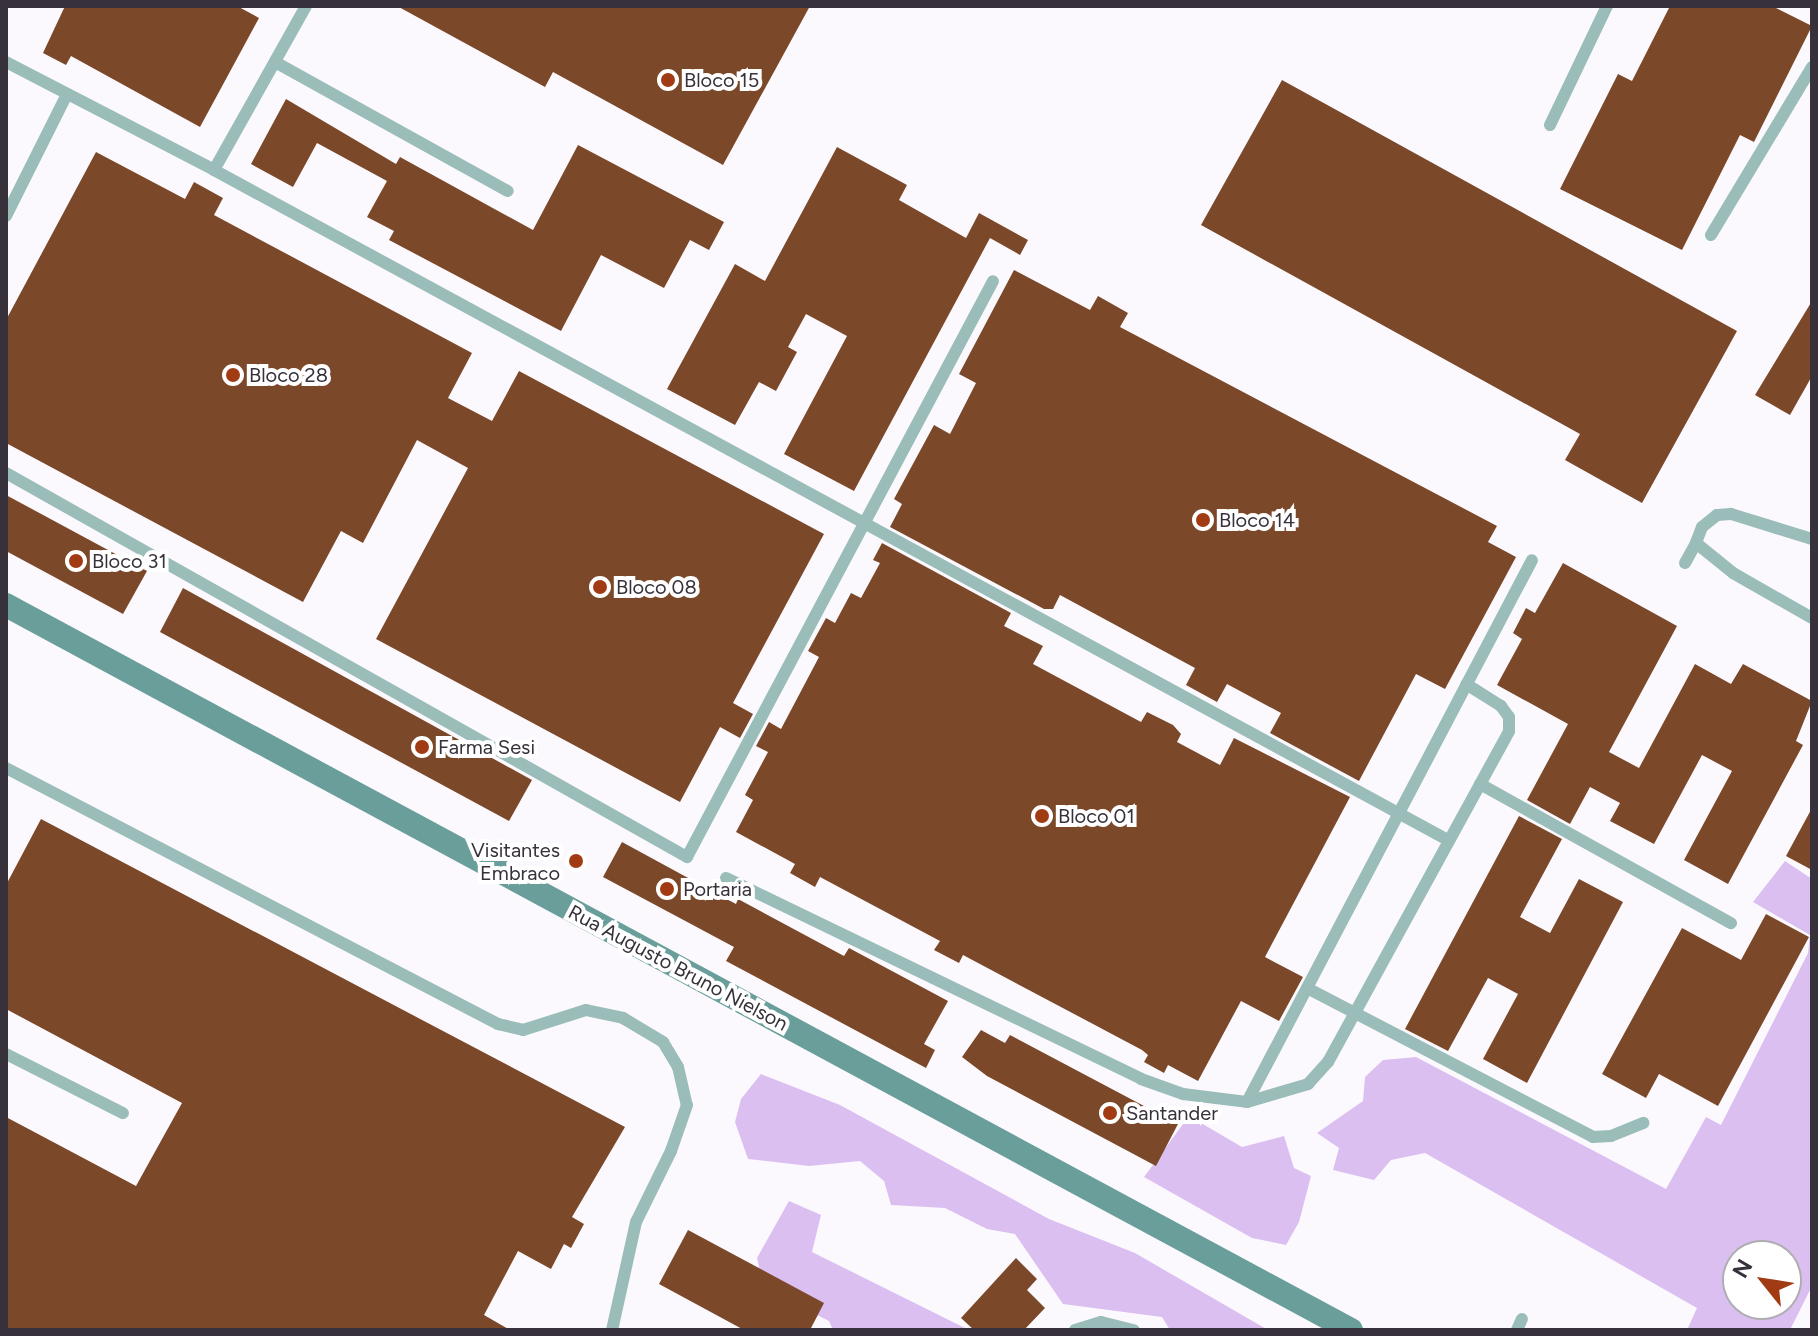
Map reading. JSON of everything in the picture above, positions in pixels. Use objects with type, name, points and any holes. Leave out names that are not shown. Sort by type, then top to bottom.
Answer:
[{"type":"main road","name":"Rua Augusto Bruno Nielson","points":[[6,605],[1351,1330]]},
{"type":"lane","points":[[214,170],[306,6]]},
{"type":"lane","points":[[1550,125],[1607,6]]},
{"type":"lane","points":[[6,62],[214,170],[1448,840]]},
{"type":"lane","points":[[275,62],[508,191]]},
{"type":"lane","points":[[1711,235],[1812,67]]},
{"type":"lane","points":[[6,216],[67,94]]},
{"type":"lane","points":[[6,473],[687,857],[993,281]]},
{"type":"lane","points":[[1685,563],[1702,527],[1717,515],[1731,514],[1812,539]]},
{"type":"lane","points":[[1696,543],[1733,573],[1812,618]]},
{"type":"lane","points":[[1247,1102],[1532,560]]},
{"type":"lane","points":[[726,878],[1141,1079],[1183,1094],[1247,1102],[1308,1084],[1328,1062],[1509,731],[1509,717],[1466,684]]},
{"type":"lane","points":[[6,768],[498,1024],[523,1030],[586,1010],[623,1018],[663,1042],[678,1067],[687,1105],[671,1151],[636,1222],[612,1330]]},
{"type":"lane","points":[[1480,784],[1731,923]]},
{"type":"lane","points":[[1307,988],[1593,1137],[1611,1136],[1643,1123]]},
{"type":"lane","points":[[6,1054],[123,1113]]},
{"type":"lane","points":[[1075,1330],[1101,1322],[1134,1330]]},
{"type":"shaded area","points":[[1785,861],[1812,879],[1812,1286],[1802,1306],[1802,1240],[1722,1240],[1722,1320],[1795,1320],[1790,1330],[1687,1330],[1697,1308],[1425,1153],[1391,1160],[1374,1180],[1333,1170],[1339,1148],[1317,1133],[1363,1101],[1365,1077],[1383,1060],[1416,1057],[1666,1189],[1706,1117],[1721,1125],[1808,953],[1810,935],[1753,902]]},
{"type":"shaded area","points":[[761,1074],[840,1105],[1049,1219],[1135,1253],[1268,1330],[1170,1330],[1162,1317],[1063,1304],[1015,1234],[987,1229],[945,1208],[891,1205],[884,1181],[860,1161],[809,1166],[748,1159],[735,1122],[741,1099]]},
{"type":"shaded area","points":[[1189,1116],[1242,1147],[1284,1136],[1294,1168],[1311,1176],[1299,1222],[1286,1245],[1252,1238],[1144,1177]]},
{"type":"shaded area","points":[[789,1201],[821,1215],[812,1252],[969,1330],[833,1330],[829,1321],[764,1289],[757,1258]]},
{"type":"building","points":[[65,6],[237,6],[259,18],[200,127],[71,56],[66,65],[43,53]]},
{"type":"building","name":"Bloco 15","points":[[397,6],[810,6],[723,165],[553,72],[545,87]]},
{"type":"building","points":[[1670,6],[1772,6],[1812,26],[1754,142],[1740,135],[1682,250],[1560,189],[1618,74],[1632,81]]},
{"type":"building","points":[[1282,80],[1737,331],[1642,503],[1565,460],[1580,434],[1201,225]]},
{"type":"building","points":[[286,99],[396,164],[400,157],[533,230],[578,145],[724,222],[709,250],[690,240],[664,288],[601,255],[561,331],[389,240],[394,231],[367,217],[387,181],[317,143],[293,187],[251,164]]},
{"type":"building","points":[[837,147],[907,185],[899,200],[966,238],[979,213],[1028,240],[1020,255],[990,238],[854,491],[784,454],[847,336],[806,314],[788,347],[797,352],[776,391],[759,382],[735,425],[667,389],[735,264],[765,281]]},
{"type":"building","points":[[96,152],[185,199],[194,182],[223,198],[214,215],[472,353],[448,398],[492,421],[519,371],[824,534],[733,703],[753,714],[740,738],[720,727],[680,802],[376,639],[468,468],[417,440],[363,543],[341,531],[303,602],[6,443],[6,320]]},
{"type":"building","name":"Bloco 14","points":[[1014,270],[1090,310],[1098,296],[1128,313],[1120,327],[1497,526],[1488,542],[1516,557],[1445,689],[1416,674],[1359,781],[1270,733],[1281,713],[1227,684],[1217,702],[1186,685],[1195,668],[1060,595],[1053,609],[1044,609],[890,527],[902,504],[894,499],[934,425],[950,434],[976,383],[959,374]]},
{"type":"building","points":[[1812,301],[1812,376],[1790,415],[1755,395]]},
{"type":"building","name":"Bloco 31","points":[[6,495],[147,571],[123,614],[6,551]]},
{"type":"building","name":"Bloco 01","points":[[882,543],[1011,613],[1004,626],[1043,646],[1033,664],[1141,722],[1147,712],[1173,725],[1181,734],[1177,742],[1220,765],[1234,738],[1350,797],[1265,957],[1303,977],[1279,1021],[1241,1001],[1198,1081],[1168,1065],[1164,1073],[1144,1062],[1148,1055],[1142,1050],[963,955],[959,963],[934,950],[940,941],[820,877],[815,887],[790,873],[795,864],[736,832],[753,800],[745,795],[768,752],[756,746],[769,722],[781,729],[819,657],[808,651],[826,618],[835,623],[851,593],[861,598],[880,563],[873,560]]},
{"type":"building","points":[[1563,563],[1677,626],[1609,752],[1639,768],[1695,664],[1731,684],[1743,664],[1812,701],[1796,741],[1803,745],[1728,884],[1684,860],[1732,771],[1702,755],[1654,844],[1610,821],[1620,803],[1590,787],[1570,824],[1527,800],[1568,724],[1497,685],[1522,639],[1513,633],[1526,608],[1535,613]]},
{"type":"building","points":[[183,588],[532,780],[509,821],[160,632]]},
{"type":"building","points":[[1812,808],[1812,870],[1786,856]]},
{"type":"building","points":[[1519,816],[1562,839],[1520,917],[1550,933],[1579,879],[1623,902],[1527,1083],[1483,1059],[1518,994],[1488,978],[1448,1051],[1405,1029]]},
{"type":"building","points":[[41,819],[625,1127],[572,1217],[584,1224],[571,1248],[564,1244],[551,1269],[518,1251],[484,1315],[510,1330],[6,1330],[6,1117],[136,1186],[182,1103],[6,1009],[6,885]]},
{"type":"building","points":[[622,842],[736,904],[738,899],[844,956],[849,948],[948,1001],[924,1044],[935,1050],[926,1068],[726,961],[734,947],[603,877]]},
{"type":"building","points":[[1766,914],[1809,937],[1718,1106],[1659,1074],[1646,1098],[1602,1074],[1682,928],[1741,960]]},
{"type":"building","points":[[981,1030],[1005,1043],[1010,1035],[1178,1124],[1156,1166],[987,1076],[962,1057]]},
{"type":"building","points":[[688,1230],[824,1303],[810,1330],[744,1330],[659,1284]]},
{"type":"building","points":[[1016,1258],[1037,1279],[1027,1290],[1045,1308],[1024,1330],[974,1330],[961,1318]]},
{"type":"place","name":"Bloco 15","points":[[668,80]]},
{"type":"place","name":"Bloco 28","points":[[233,375]]},
{"type":"place","name":"Bloco 14","points":[[1203,520]]},
{"type":"place","name":"Bloco 31","points":[[76,561]]},
{"type":"place","name":"Bloco 08","points":[[600,587]]},
{"type":"place","name":"Farma Sesi","points":[[422,747]]},
{"type":"place","name":"Bloco 01","points":[[1042,816]]},
{"type":"place","name":"Visitantes Embraco","points":[[576,861]]},
{"type":"place","name":"Portaria","points":[[667,889]]},
{"type":"place","name":"Santander","points":[[1110,1113]]}]
